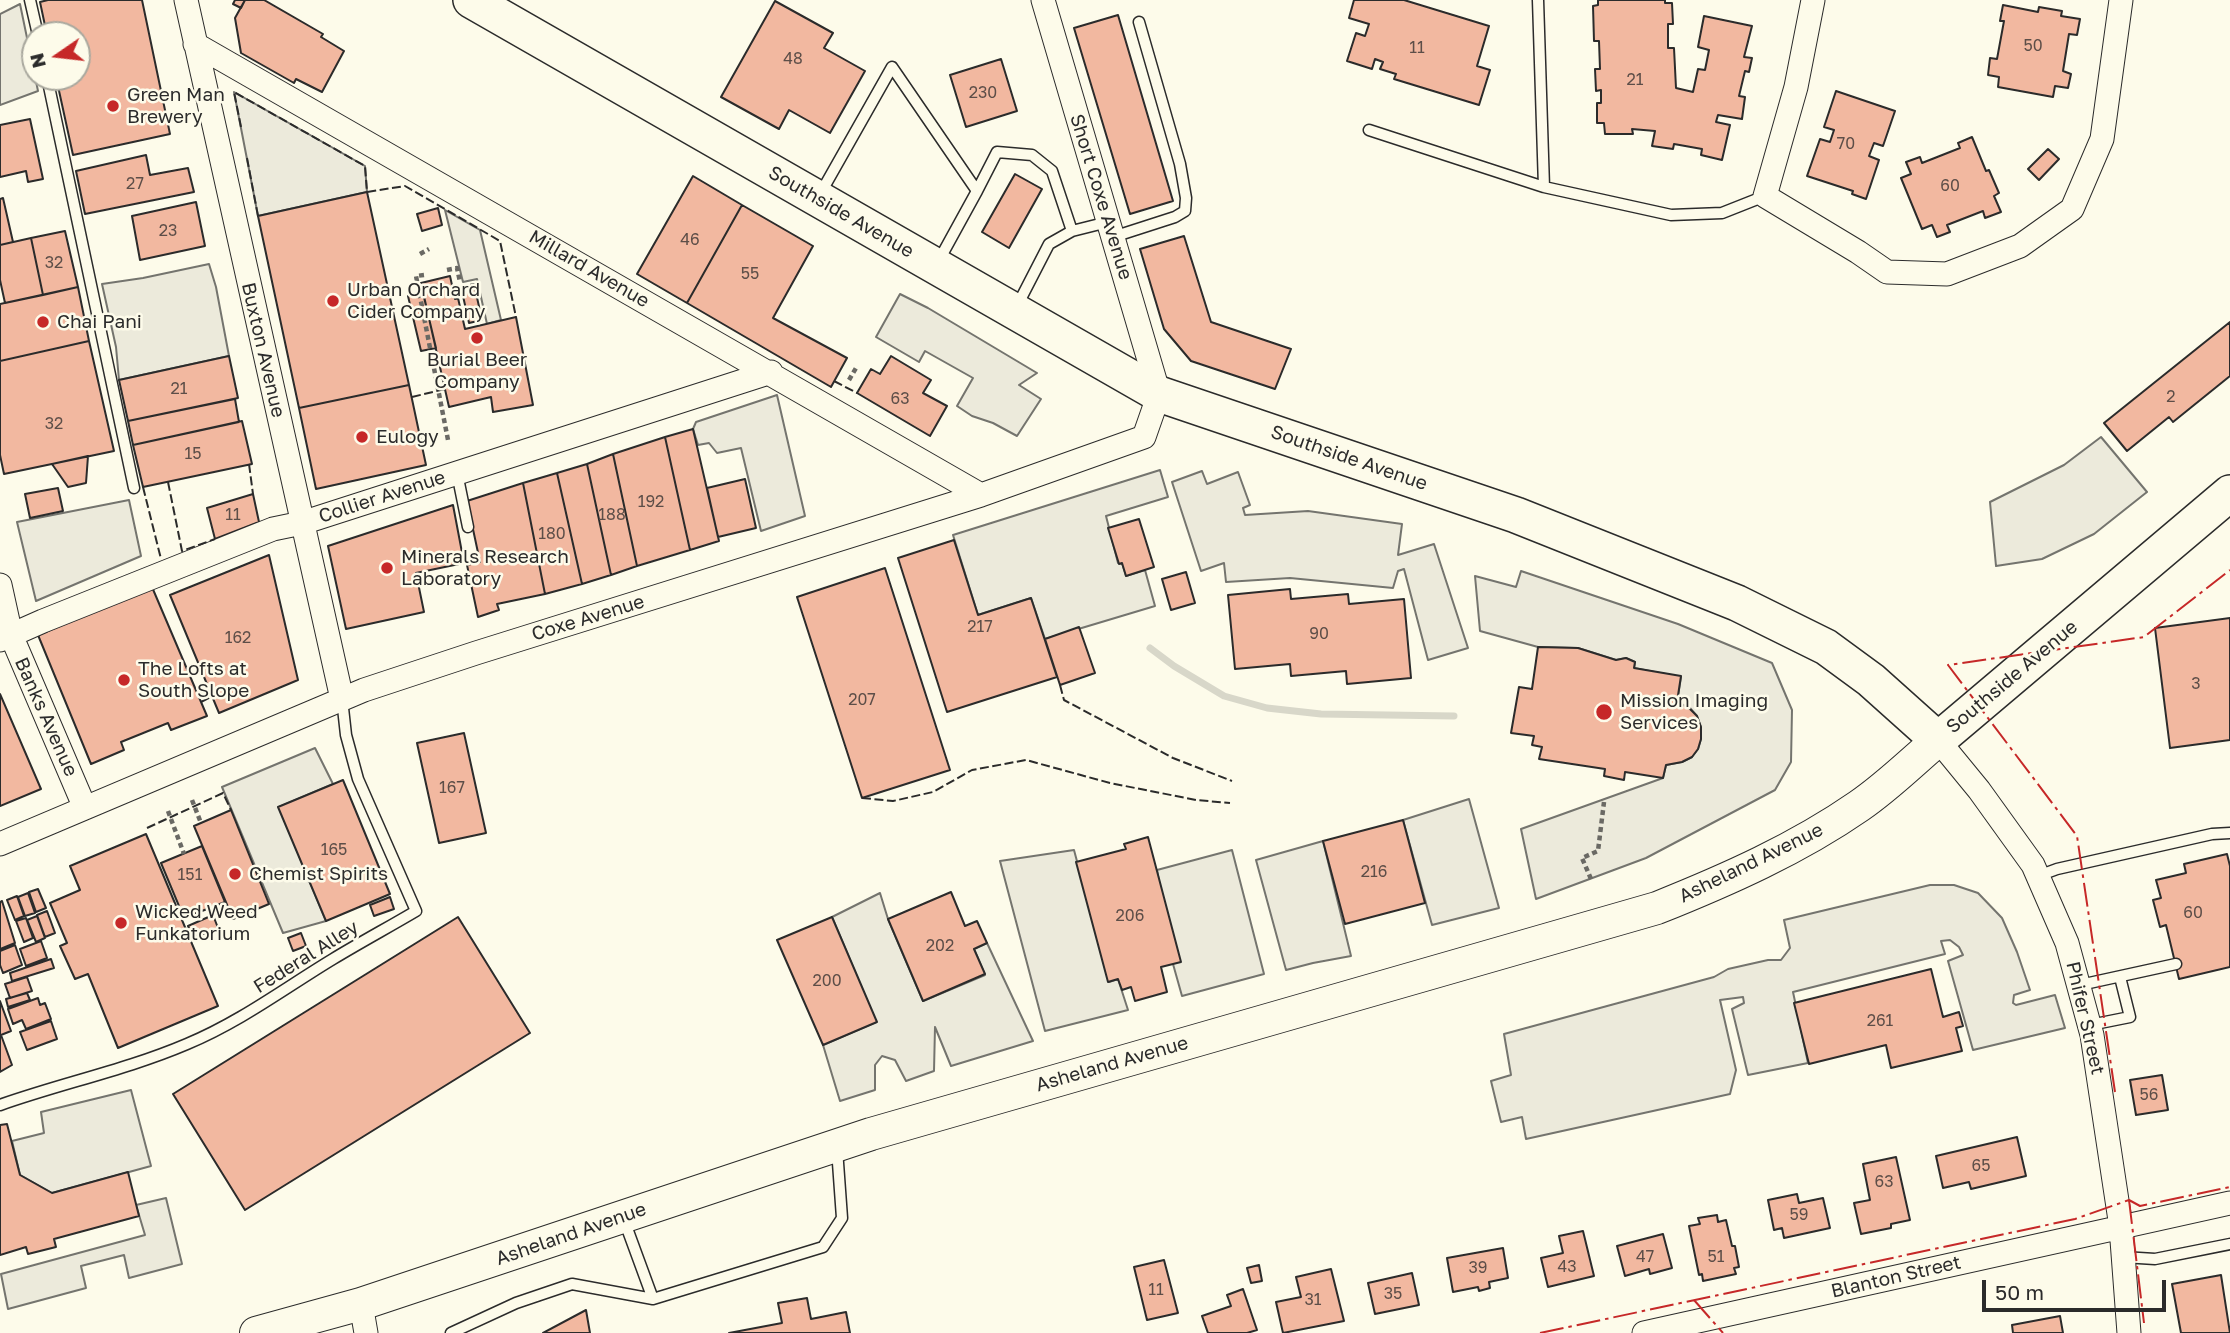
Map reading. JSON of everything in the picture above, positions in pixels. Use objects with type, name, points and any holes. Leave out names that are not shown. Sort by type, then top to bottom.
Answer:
[{"type":"main road","name":"Southside Avenue","points":[[471,0],[1159,394],[1516,515],[1737,603],[1826,647],[1871,680],[1938,740],[2230,493]]},
{"type":"main road","name":"Asheland Avenue","points":[[256,1333],[364,1319],[623,1217],[837,1145],[1657,908],[1722,881],[1825,827],[1861,805],[1938,740]]},
{"type":"street","name":"Buxton Avenue","points":[[186,0],[342,699]]},
{"type":"street","name":"Short Coxe Avenue","points":[[1043,0],[1159,394]]},
{"type":"street","points":[[1813,0],[1796,87],[1765,196],[1887,272],[1948,274],[2020,246],[2072,209],[2102,139],[2120,0]]},
{"type":"street","name":"Millard Avenue","points":[[195,44],[771,372],[981,495]]},
{"type":"street","name":"Collier Avenue","points":[[5,638],[273,529],[302,523],[771,372]]},
{"type":"street","name":"Coxe Avenue","points":[[0,844],[342,699],[476,653],[981,495],[1144,438],[1159,394]]},
{"type":"street","name":"Banks Avenue","points":[[0,585],[5,638],[85,808]]},
{"type":"street","name":"Phifer Street","points":[[1938,740],[1979,790],[2033,865],[2067,943],[2090,1026],[2121,1227],[2129,1333]]},
{"type":"street","name":"Blanton Street","points":[[1644,1333],[1711,1326],[2230,1203]]},
{"type":"lane","points":[[30,0],[35,21]]},
{"type":"lane","points":[[1538,0],[1545,187]]},
{"type":"lane","points":[[1015,311],[1049,244],[1072,231],[1111,229],[1175,217],[1185,211],[1186,198],[1180,164],[1139,22]]},
{"type":"lane","points":[[818,199],[892,67],[977,191]]},
{"type":"lane","points":[[50,91],[134,488]]},
{"type":"lane","points":[[1369,130],[1545,187],[1671,215],[1722,213],[1765,196]]},
{"type":"lane","points":[[936,266],[997,152],[1032,155],[1052,171],[1072,231]]},
{"type":"lane","points":[[457,473],[468,527]]},
{"type":"lane","name":"Federal Alley","points":[[0,1105],[48,1088],[115,1071],[188,1044],[249,1014],[332,959],[416,911],[358,779],[346,734],[342,699]]},
{"type":"lane","points":[[2038,876],[2057,869],[2199,837],[2230,833]]},
{"type":"lane","points":[[2080,985],[2176,964]]},
{"type":"lane","points":[[2090,1026],[2130,1017],[2120,977]]},
{"type":"lane","points":[[451,1333],[516,1303],[572,1284],[653,1299],[823,1247],[842,1218],[837,1145]]},
{"type":"lane","points":[[623,1217],[653,1299]]},
{"type":"lane","points":[[2123,1256],[2155,1259],[2230,1244]]},
{"type":"path","points":[[420,254],[429,249]]},
{"type":"path","points":[[447,270],[457,268],[460,282]]},
{"type":"path","points":[[424,275],[416,276],[449,440]]},
{"type":"path","points":[[849,380],[856,368]]},
{"type":"path","points":[[192,800],[201,823]]},
{"type":"path","points":[[1591,879],[1582,858],[1598,851],[1604,802]]},
{"type":"path","points":[[168,811],[184,854]]},
{"type":"shaded area","points":[[20,4],[24,21],[21,21],[21,91],[38,91],[0,105],[0,14]]},
{"type":"shaded area","points":[[234,92],[365,166],[367,192],[258,216]]},
{"type":"shaded area","points":[[445,210],[480,230],[501,320],[487,324],[477,279],[463,282]]},
{"type":"shaded area","points":[[209,264],[229,356],[119,380],[116,347],[102,284]]},
{"type":"shaded area","points":[[900,294],[1037,373],[1019,385],[1041,399],[1017,436],[993,423],[972,416],[957,406],[973,378],[925,351],[919,362],[876,337]]},
{"type":"shaded area","points":[[777,395],[805,516],[761,531],[741,448],[717,453],[709,443],[698,445],[693,429],[696,422]]},
{"type":"shaded area","points":[[2101,437],[2147,492],[2094,534],[2042,559],[1996,566],[1990,502],[2064,465]]},
{"type":"shaded area","points":[[1160,470],[1168,497],[1106,516],[1118,563],[1122,563],[1126,576],[1145,570],[1155,606],[1045,639],[1031,598],[978,615],[953,535]]},
{"type":"shaded area","points":[[1202,471],[1207,484],[1238,472],[1250,505],[1243,508],[1245,515],[1308,511],[1402,524],[1398,555],[1434,544],[1468,648],[1428,660],[1404,569],[1398,571],[1393,588],[1290,578],[1226,582],[1224,563],[1201,571],[1172,482]]},
{"type":"shaded area","points":[[129,500],[141,556],[36,601],[17,522]]},
{"type":"shaded area","points":[[1521,571],[1678,624],[1772,663],[1792,710],[1791,762],[1775,790],[1646,858],[1536,899],[1521,829],[1663,778],[1666,765],[1692,757],[1698,749],[1701,727],[1690,708],[1677,702],[1681,677],[1634,668],[1635,662],[1626,658],[1616,660],[1578,648],[1538,647],[1480,631],[1475,576],[1516,587]]},
{"type":"shaded area","points":[[315,748],[333,784],[279,807],[326,921],[283,933],[222,787]]},
{"type":"shaded area","points":[[1469,799],[1499,908],[1432,925],[1403,820]]},
{"type":"shaded area","points":[[1323,841],[1351,956],[1286,970],[1256,860]]},
{"type":"shaded area","points":[[1074,850],[1109,982],[1118,979],[1128,1010],[1045,1031],[1000,861]]},
{"type":"shaded area","points":[[1232,850],[1264,974],[1182,996],[1173,964],[1157,870]]},
{"type":"shaded area","points":[[1930,885],[1954,885],[1978,893],[2002,918],[2030,990],[2014,995],[2013,1003],[2016,1005],[2055,995],[2065,1028],[1973,1050],[1948,961],[1963,955],[1959,947],[1950,940],[1941,941],[1945,954],[1793,992],[1808,1063],[1748,1075],[1732,1009],[1744,1003],[1743,997],[1720,1000],[1736,1070],[1730,1094],[1526,1139],[1522,1117],[1501,1122],[1491,1081],[1511,1075],[1504,1034],[1714,977],[1728,969],[1768,960],[1781,960],[1790,948],[1784,920]]},
{"type":"shaded area","points":[[880,893],[888,919],[923,1001],[985,975],[974,949],[987,943],[1033,1041],[951,1066],[935,1027],[934,1071],[906,1081],[895,1060],[882,1056],[875,1065],[875,1090],[840,1101],[823,1045],[876,1022],[832,917]]},
{"type":"shaded area","points":[[131,1090],[151,1166],[52,1193],[20,1175],[12,1141],[44,1133],[41,1112]]},
{"type":"shaded area","points":[[166,1198],[182,1264],[129,1278],[124,1255],[81,1266],[86,1288],[8,1309],[1,1274],[145,1235],[136,1205]]},
{"type":"building","name":"Green Man Brewery","points":[[142,0],[170,134],[73,155],[59,91],[91,91],[91,21],[44,21],[40,2]]},
{"type":"building","points":[[235,0],[245,0],[241,8],[233,4]]},
{"type":"building","points":[[245,0],[264,0],[323,34],[321,37],[344,51],[322,92],[296,79],[294,83],[241,53],[235,18]]},
{"type":"building","points":[[1354,0],[1404,0],[1489,26],[1477,66],[1490,70],[1479,105],[1394,79],[1396,74],[1380,69],[1383,62],[1375,59],[1372,69],[1347,61],[1356,33],[1365,36],[1369,24],[1349,18]]},
{"type":"building","points":[[1598,0],[1665,0],[1665,3],[1672,3],[1673,24],[1668,24],[1668,48],[1674,48],[1676,88],[1693,92],[1698,69],[1705,70],[1709,50],[1698,47],[1704,16],[1752,26],[1744,57],[1752,58],[1749,72],[1745,71],[1739,96],[1745,97],[1742,119],[1718,115],[1716,122],[1730,125],[1722,160],[1701,155],[1702,149],[1674,144],[1673,149],[1652,146],[1655,131],[1632,129],[1633,134],[1605,134],[1604,123],[1597,123],[1597,103],[1601,103],[1601,90],[1596,91],[1595,69],[1600,69],[1599,41],[1594,41],[1593,6],[1598,5]]},
{"type":"building","points":[[775,1],[833,33],[824,48],[865,71],[830,133],[789,110],[779,129],[721,97]]},
{"type":"building","points":[[2003,5],[2038,12],[2039,7],[2062,11],[2061,16],[2080,19],[2077,35],[2069,34],[2063,71],[2071,74],[2068,88],[2055,86],[2053,97],[1998,87],[1999,77],[1988,75],[1990,58],[1997,59],[2004,21],[2000,21]]},
{"type":"building","points":[[1118,15],[1173,201],[1130,214],[1074,28]]},
{"type":"building","points":[[1001,59],[1017,111],[966,127],[950,75]]},
{"type":"building","points":[[1836,91],[1895,111],[1883,146],[1874,143],[1869,156],[1879,160],[1866,199],[1852,194],[1853,191],[1807,176],[1820,139],[1830,142],[1834,130],[1824,127]]},
{"type":"building","points":[[30,119],[43,179],[28,182],[26,171],[0,177],[0,125]]},
{"type":"building","points":[[1972,137],[1986,171],[1989,170],[1999,193],[1994,196],[2001,212],[1985,218],[1983,211],[1947,225],[1950,232],[1937,237],[1932,225],[1922,229],[1901,178],[1911,174],[1906,162],[1920,157],[1922,163],[1960,148],[1958,143]]},
{"type":"building","points":[[2048,149],[2059,159],[2039,180],[2028,169]]},
{"type":"building","name":"Green Man Brewery","points":[[146,155],[150,175],[188,168],[194,192],[85,214],[76,171]]},
{"type":"building","points":[[1015,174],[1042,189],[1009,248],[982,232]]},
{"type":"building","points":[[693,176],[742,205],[687,303],[637,274]]},
{"type":"building","name":"Urban Orchard Cider Company","points":[[367,192],[409,385],[299,408],[258,216]]},
{"type":"building","points":[[3,198],[13,242],[0,245],[0,199]]},
{"type":"building","points":[[196,202],[205,246],[140,260],[132,216]]},
{"type":"building","points":[[742,205],[813,246],[773,318],[847,358],[831,387],[687,303]]},
{"type":"building","points":[[438,208],[442,225],[422,231],[417,214]]},
{"type":"building","points":[[65,231],[78,287],[43,295],[31,238]]},
{"type":"building","points":[[1184,236],[1211,322],[1291,349],[1275,389],[1191,361],[1164,329],[1140,249]]},
{"type":"building","points":[[31,238],[43,295],[5,303],[0,280],[0,245]]},
{"type":"building","name":"Burial Beer Company","points":[[450,276],[465,329],[516,317],[533,405],[493,412],[491,397],[449,407],[421,283]]},
{"type":"building","points":[[474,284],[482,320],[469,323],[461,287]]},
{"type":"building","name":"Chai Pani","points":[[78,287],[89,341],[0,361],[0,304]]},
{"type":"building","points":[[423,293],[436,348],[421,351],[408,296]]},
{"type":"building","points":[[2230,322],[2230,376],[2173,422],[2169,417],[2127,451],[2104,423]]},
{"type":"building","points":[[89,341],[114,451],[4,474],[0,455],[0,361]]},
{"type":"building","points":[[229,356],[238,398],[128,421],[119,380]]},
{"type":"building","points":[[891,356],[931,380],[923,393],[947,406],[930,436],[857,393],[871,369],[880,374]]},
{"type":"building","name":"Eulogy","points":[[409,385],[426,465],[316,489],[299,408]]},
{"type":"building","points":[[235,399],[239,422],[133,445],[128,421]]},
{"type":"building","points":[[242,421],[252,464],[143,487],[133,445]]},
{"type":"building","points":[[693,429],[719,541],[690,550],[665,437]]},
{"type":"building","points":[[665,437],[690,550],[637,566],[613,454]]},
{"type":"building","points":[[613,454],[637,566],[611,575],[587,464]]},
{"type":"building","points":[[88,456],[86,483],[68,487],[52,464]]},
{"type":"building","points":[[587,464],[611,575],[582,584],[557,473]]},
{"type":"building","points":[[557,473],[582,584],[545,594],[523,483]]},
{"type":"building","points":[[745,479],[756,528],[718,537],[707,488]]},
{"type":"building","name":"Minerals Research Laboratory","points":[[523,483],[545,594],[497,604],[499,610],[478,617],[467,565],[480,562],[467,501]]},
{"type":"building","points":[[58,488],[63,511],[30,518],[25,494]]},
{"type":"building","points":[[253,494],[259,522],[215,539],[207,508]]},
{"type":"building","name":"Minerals Research Laboratory","points":[[453,505],[464,563],[416,573],[424,612],[346,629],[328,546]]},
{"type":"building","points":[[1139,519],[1154,567],[1126,576],[1122,563],[1119,564],[1108,528]]},
{"type":"building","points":[[954,540],[978,615],[1031,598],[1057,677],[947,712],[898,558]]},
{"type":"building","points":[[269,555],[298,680],[219,713],[170,595]]},
{"type":"building","points":[[885,568],[950,770],[862,798],[797,597]]},
{"type":"building","points":[[1186,572],[1195,603],[1171,610],[1162,579]]},
{"type":"building","name":"The Lofts at South Slope","points":[[152,587],[207,716],[171,730],[168,723],[121,742],[124,750],[91,764],[38,635]]},
{"type":"building","points":[[1290,589],[1291,599],[1348,594],[1349,604],[1404,599],[1411,678],[1347,684],[1346,671],[1291,676],[1290,664],[1235,669],[1228,595]]},
{"type":"building","points":[[2230,618],[2230,740],[2170,748],[2155,628]]},
{"type":"building","points":[[1079,627],[1095,673],[1060,685],[1045,639]]},
{"type":"building","name":"Mission Imaging Services","points":[[1538,647],[1578,648],[1616,660],[1626,658],[1635,662],[1634,668],[1681,676],[1677,702],[1697,716],[1701,727],[1698,749],[1692,757],[1682,762],[1666,765],[1663,778],[1625,772],[1624,780],[1604,776],[1605,769],[1539,759],[1542,747],[1532,745],[1534,736],[1511,733],[1519,687],[1532,689]]},
{"type":"building","points":[[0,694],[41,789],[0,806]]},
{"type":"building","points":[[464,733],[486,833],[439,843],[417,743]]},
{"type":"building","points":[[343,780],[390,894],[326,921],[278,807]]},
{"type":"building","name":"Chemist Spirits","points":[[231,810],[269,904],[233,919],[194,826]]},
{"type":"building","points":[[1403,820],[1425,903],[1345,924],[1323,841]]},
{"type":"building","name":"Wicked Weed Funkatorium","points":[[146,834],[218,1006],[118,1048],[88,974],[75,979],[60,946],[67,943],[50,903],[80,890],[70,866]]},
{"type":"building","points":[[1148,837],[1181,962],[1161,967],[1167,992],[1135,1001],[1131,987],[1122,990],[1118,979],[1108,982],[1076,862],[1126,849],[1124,844]]},
{"type":"building","points":[[202,846],[225,902],[184,918],[161,863]]},
{"type":"building","points":[[2227,854],[2230,866],[2230,967],[2179,979],[2166,925],[2160,927],[2153,900],[2161,898],[2156,880],[2186,873],[2184,864]]},
{"type":"building","points":[[38,889],[46,908],[36,912],[29,892]]},
{"type":"building","points":[[951,892],[965,926],[977,921],[987,943],[974,949],[985,974],[923,1001],[888,919]]},
{"type":"building","points":[[28,893],[35,913],[25,916],[18,897]]},
{"type":"building","points":[[17,896],[24,916],[15,920],[7,900]]},
{"type":"building","points":[[390,897],[394,909],[374,916],[370,905]]},
{"type":"building","points":[[2,901],[15,943],[0,949],[0,902]]},
{"type":"building","points":[[47,911],[55,933],[45,937],[37,915]]},
{"type":"building","points":[[213,915],[218,928],[193,938],[188,926]]},
{"type":"building","points":[[37,916],[45,938],[36,942],[27,920]]},
{"type":"building","points":[[458,917],[530,1033],[245,1210],[173,1094]]},
{"type":"building","points":[[832,917],[877,1022],[823,1045],[777,940]]},
{"type":"building","points":[[26,918],[33,938],[24,942],[16,921]]},
{"type":"building","points":[[301,933],[306,946],[293,951],[288,938]]},
{"type":"building","points":[[41,941],[47,958],[26,966],[20,949]]},
{"type":"building","points":[[15,945],[22,965],[3,973],[0,951]]},
{"type":"building","points":[[51,959],[54,968],[12,981],[10,973]]},
{"type":"building","points":[[1931,969],[1943,1017],[1959,1012],[1963,1026],[1956,1028],[1962,1051],[1891,1068],[1886,1045],[1809,1064],[1794,1003]]},
{"type":"building","points":[[27,977],[32,991],[10,998],[5,984]]},
{"type":"building","points":[[27,993],[30,1000],[8,1007],[6,999]]},
{"type":"building","points":[[38,998],[40,1005],[45,1003],[51,1019],[26,1029],[22,1020],[13,1024],[8,1009]]},
{"type":"building","points":[[0,1001],[11,1031],[1,1035],[12,1065],[0,1072]]},
{"type":"building","points":[[51,1021],[57,1039],[27,1050],[20,1032]]},
{"type":"building","points":[[2162,1075],[2168,1110],[2136,1115],[2130,1080]]},
{"type":"building","points":[[7,1124],[20,1175],[52,1193],[128,1172],[139,1216],[54,1239],[56,1247],[28,1254],[26,1247],[0,1255],[0,1125]]},
{"type":"building","points":[[2017,1137],[2026,1176],[1971,1189],[1969,1182],[1943,1188],[1936,1156]]},
{"type":"building","points":[[1896,1157],[1910,1220],[1891,1224],[1891,1228],[1861,1234],[1854,1203],[1870,1200],[1863,1164]]},
{"type":"building","points":[[1797,1194],[1799,1203],[1823,1198],[1830,1228],[1784,1238],[1782,1228],[1774,1230],[1768,1200]]},
{"type":"building","points":[[1717,1215],[1718,1222],[1726,1220],[1739,1267],[1734,1268],[1736,1274],[1703,1281],[1702,1274],[1699,1275],[1689,1226],[1700,1224],[1698,1218]]},
{"type":"building","points":[[1583,1231],[1594,1276],[1548,1287],[1541,1258],[1563,1253],[1559,1236]]},
{"type":"building","points":[[1663,1234],[1672,1268],[1650,1274],[1649,1269],[1625,1276],[1617,1246]]},
{"type":"building","points":[[1503,1248],[1508,1278],[1489,1282],[1490,1288],[1479,1291],[1478,1287],[1453,1292],[1447,1258]]},
{"type":"building","points":[[1164,1260],[1178,1313],[1147,1320],[1134,1267]]},
{"type":"building","points":[[1259,1265],[1262,1281],[1251,1283],[1247,1268]]},
{"type":"building","points":[[1331,1269],[1344,1321],[1283,1333],[1276,1302],[1301,1297],[1296,1277]]},
{"type":"building","points":[[1412,1273],[1419,1305],[1375,1314],[1368,1283]]},
{"type":"building","points":[[2221,1275],[2230,1333],[2181,1333],[2172,1284]]},
{"type":"building","points":[[1243,1289],[1257,1330],[1247,1333],[1208,1333],[1202,1316],[1231,1306],[1227,1295]]},
{"type":"building","points":[[807,1298],[811,1319],[846,1312],[850,1333],[729,1333],[782,1323],[778,1303]]},
{"type":"building","points":[[586,1310],[590,1333],[543,1333]]},
{"type":"building","points":[[2060,1316],[2063,1333],[2013,1333],[2012,1325]]},
{"type":"waterway","points":[[1150,648],[1224,696],[1267,708],[1321,714],[1454,716]]},
{"type":"fence","points":[[241,127],[234,92],[365,166],[367,192],[405,186],[500,241],[516,317]]},
{"type":"fence","points":[[247,158],[258,216]]},
{"type":"fence","points":[[834,381],[857,393]]},
{"type":"fence","points":[[412,397],[445,389]]},
{"type":"fence","points":[[249,464],[253,494]]},
{"type":"fence","points":[[168,482],[182,551],[215,539]]},
{"type":"fence","points":[[143,487],[161,559]]},
{"type":"fence","points":[[1060,685],[1064,700],[1173,758],[1232,781]]},
{"type":"fence","points":[[201,702],[213,696]]},
{"type":"fence","points":[[862,798],[893,801],[933,792],[972,770],[1026,760],[1110,783],[1196,800],[1230,803]]},
{"type":"fence","points":[[147,828],[223,793],[231,810]]},
{"type":"power","points":[[2115,1092],[2077,836],[1948,665],[2144,637],[2230,570]]},
{"type":"power","points":[[1540,1333],[2075,1219],[2129,1200],[2140,1206],[2230,1187]]},
{"type":"power","points":[[2129,1200],[2144,1323]]},
{"type":"power","points":[[1694,1300],[1723,1333]]},
{"type":"place","name":"Green Man Brewery","points":[[113,106]]},
{"type":"place","name":"Urban Orchard Cider Company","points":[[333,301]]},
{"type":"place","name":"Chai Pani","points":[[43,322]]},
{"type":"place","name":"Burial Beer Company","points":[[477,338]]},
{"type":"place","name":"Eulogy","points":[[362,437]]},
{"type":"place","name":"Minerals Research Laboratory","points":[[387,568]]},
{"type":"place","name":"The Lofts at South Slope","points":[[124,680]]},
{"type":"place","name":"Mission Imaging Services","points":[[1604,712]]},
{"type":"place","name":"Chemist Spirits","points":[[235,874]]},
{"type":"place","name":"Wicked Weed Funkatorium","points":[[121,923]]}]
